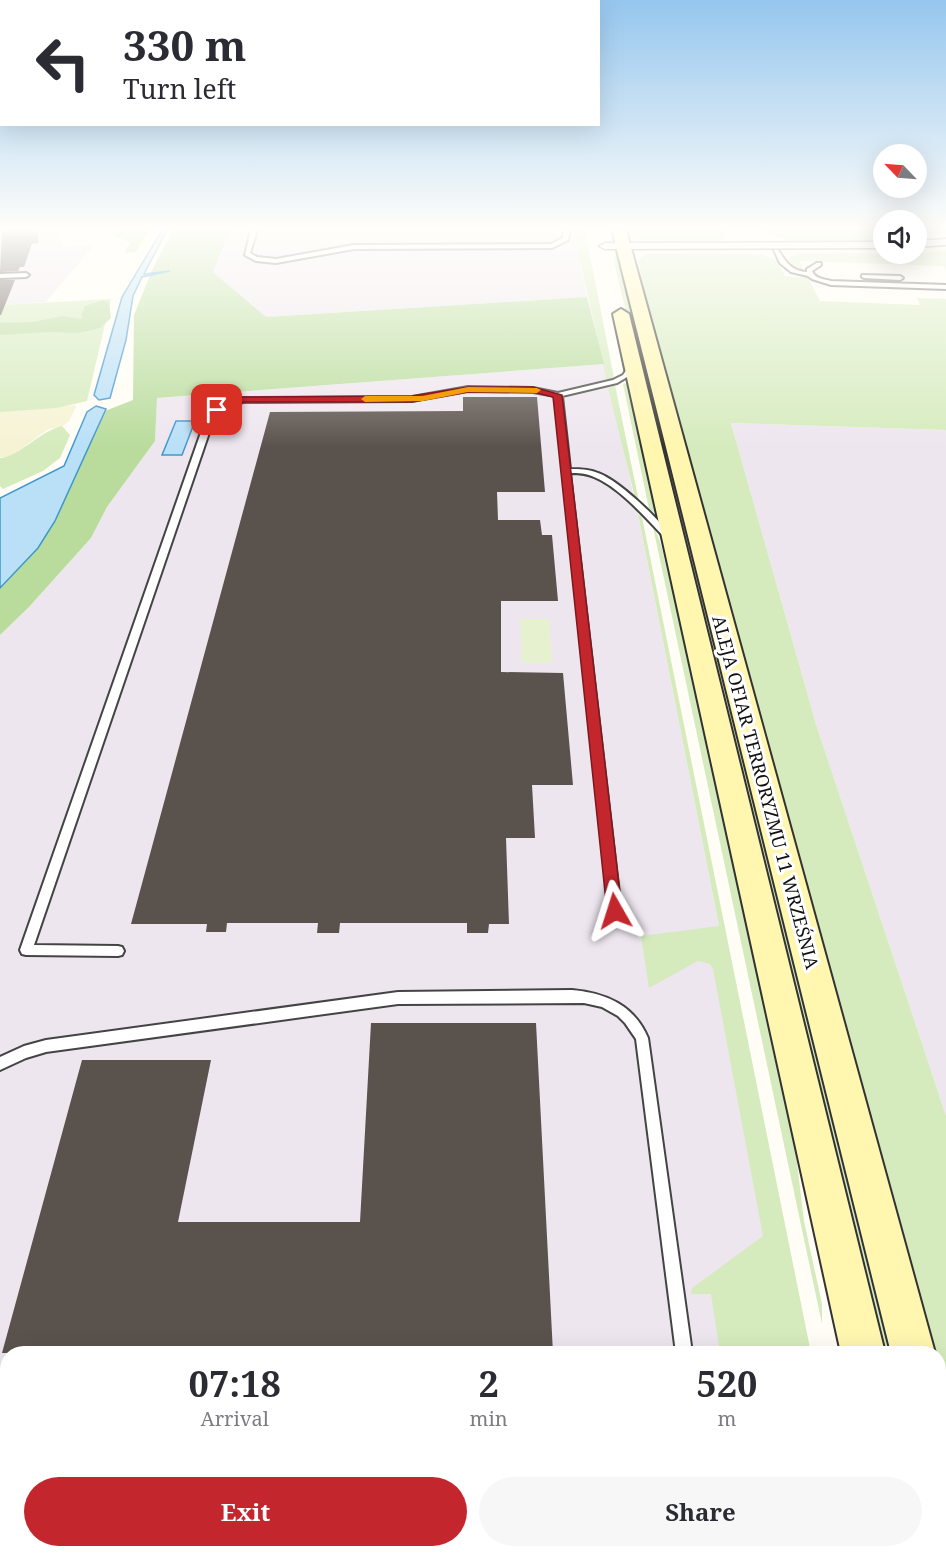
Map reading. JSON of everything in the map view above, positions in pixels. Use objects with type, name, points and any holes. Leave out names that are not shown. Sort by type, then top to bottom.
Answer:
[{"type":"street","name":"ALEJA OFIAR TERRORYZMU 11 WRZEŚNIA","points":[[619,303],[841,1258],[854,1346]]},
{"type":"street","name":"ALEJA OFIAR TERRORYZMU 11 WRZEŚNIA","points":[[628,303],[911,1346]]},
{"type":"lane","points":[[118,951],[26,950],[212,416],[224,405],[243,400],[412,399],[468,389],[533,390],[558,395],[615,382],[625,376],[633,364]]},
{"type":"lane","points":[[558,395],[615,911]]},
{"type":"lane","points":[[566,471],[586,472],[603,478],[656,522],[675,545]]},
{"type":"lane","points":[[0,1064],[24,1052],[46,1046],[398,998],[593,996],[605,1001],[628,1017],[642,1038],[683,1346]]},
{"type":"shaded area","points":[[0,303],[37,303],[0,305]]},
{"type":"shaded area","points":[[249,303],[497,303],[266,317]]},
{"type":"shaded area","points":[[604,364],[638,514],[719,926],[795,1346],[0,1346],[0,635],[29,607],[91,538],[107,507],[155,441],[157,398]]},
{"type":"shaded area","points":[[75,405],[69,421],[63,426],[49,429],[11,457],[0,457],[0,412]]},
{"type":"shaded area","points":[[731,423],[946,430],[946,1116],[816,724]]},
{"type":"green space","points":[[95,303],[109,303],[111,318],[100,328],[78,333],[0,335],[0,323],[33,322],[63,316],[81,319],[85,306]]},
{"type":"green space","points":[[110,303],[87,401],[56,408],[0,412],[0,305]]},
{"type":"green space","points":[[139,303],[249,303],[266,317],[497,303],[588,303],[604,364],[157,398],[155,441],[107,507],[91,538],[29,607],[0,635],[0,588],[38,548],[55,521],[105,411],[133,400],[134,315]]},
{"type":"green space","points":[[589,303],[599,303],[614,378],[607,381]]},
{"type":"green space","points":[[624,303],[631,303],[896,1346],[876,1346]]},
{"type":"green space","points":[[647,303],[860,303],[920,305],[919,303],[946,303],[946,430],[731,423],[816,724],[946,1116],[946,1346],[930,1346]]},
{"type":"green space","points":[[629,382],[660,518],[649,509],[623,384]]},
{"type":"green space","points":[[615,385],[639,502],[635,498],[608,388]]},
{"type":"green space","points":[[62,426],[70,435],[60,458],[43,471],[3,489],[0,486],[0,458],[15,453],[45,433]]},
{"type":"green space","points":[[638,514],[642,517],[810,1346],[719,1346],[711,1294],[691,1294],[692,1288],[763,1236],[713,969],[710,964],[698,961],[649,988],[641,936],[719,926]]},
{"type":"green space","points":[[653,527],[677,596],[792,1121],[804,1221],[822,1304],[822,1324]]},
{"type":"green space","points":[[520,619],[549,619],[552,663],[522,663]]},
{"type":"water","points":[[120,303],[132,303],[126,340],[110,398],[99,400],[94,395]]},
{"type":"water","points":[[96,406],[106,409],[55,521],[38,548],[0,588],[0,498],[64,466],[87,412]]},
{"type":"water","points":[[176,421],[195,421],[182,455],[162,455]]},
{"type":"building","points":[[0,303],[6,303],[1,315]]},
{"type":"building","points":[[463,397],[537,397],[545,492],[497,492],[498,520],[540,520],[542,535],[552,535],[558,601],[501,601],[501,672],[563,673],[573,785],[532,785],[535,838],[506,838],[509,924],[489,924],[488,933],[467,933],[467,923],[340,923],[339,933],[317,933],[318,923],[227,923],[226,932],[206,932],[207,924],[131,924],[270,412],[463,411]]},
{"type":"building","points":[[371,1023],[536,1023],[553,1346],[4,1346],[82,1060],[211,1060],[178,1222],[360,1222]]},
{"type":"slow traffic","points":[[365,399],[423,398],[468,389],[537,390]]},
{"type":"route","points":[[217,410],[224,405],[243,400],[412,399],[468,389],[533,390],[558,395],[615,911]]}]
